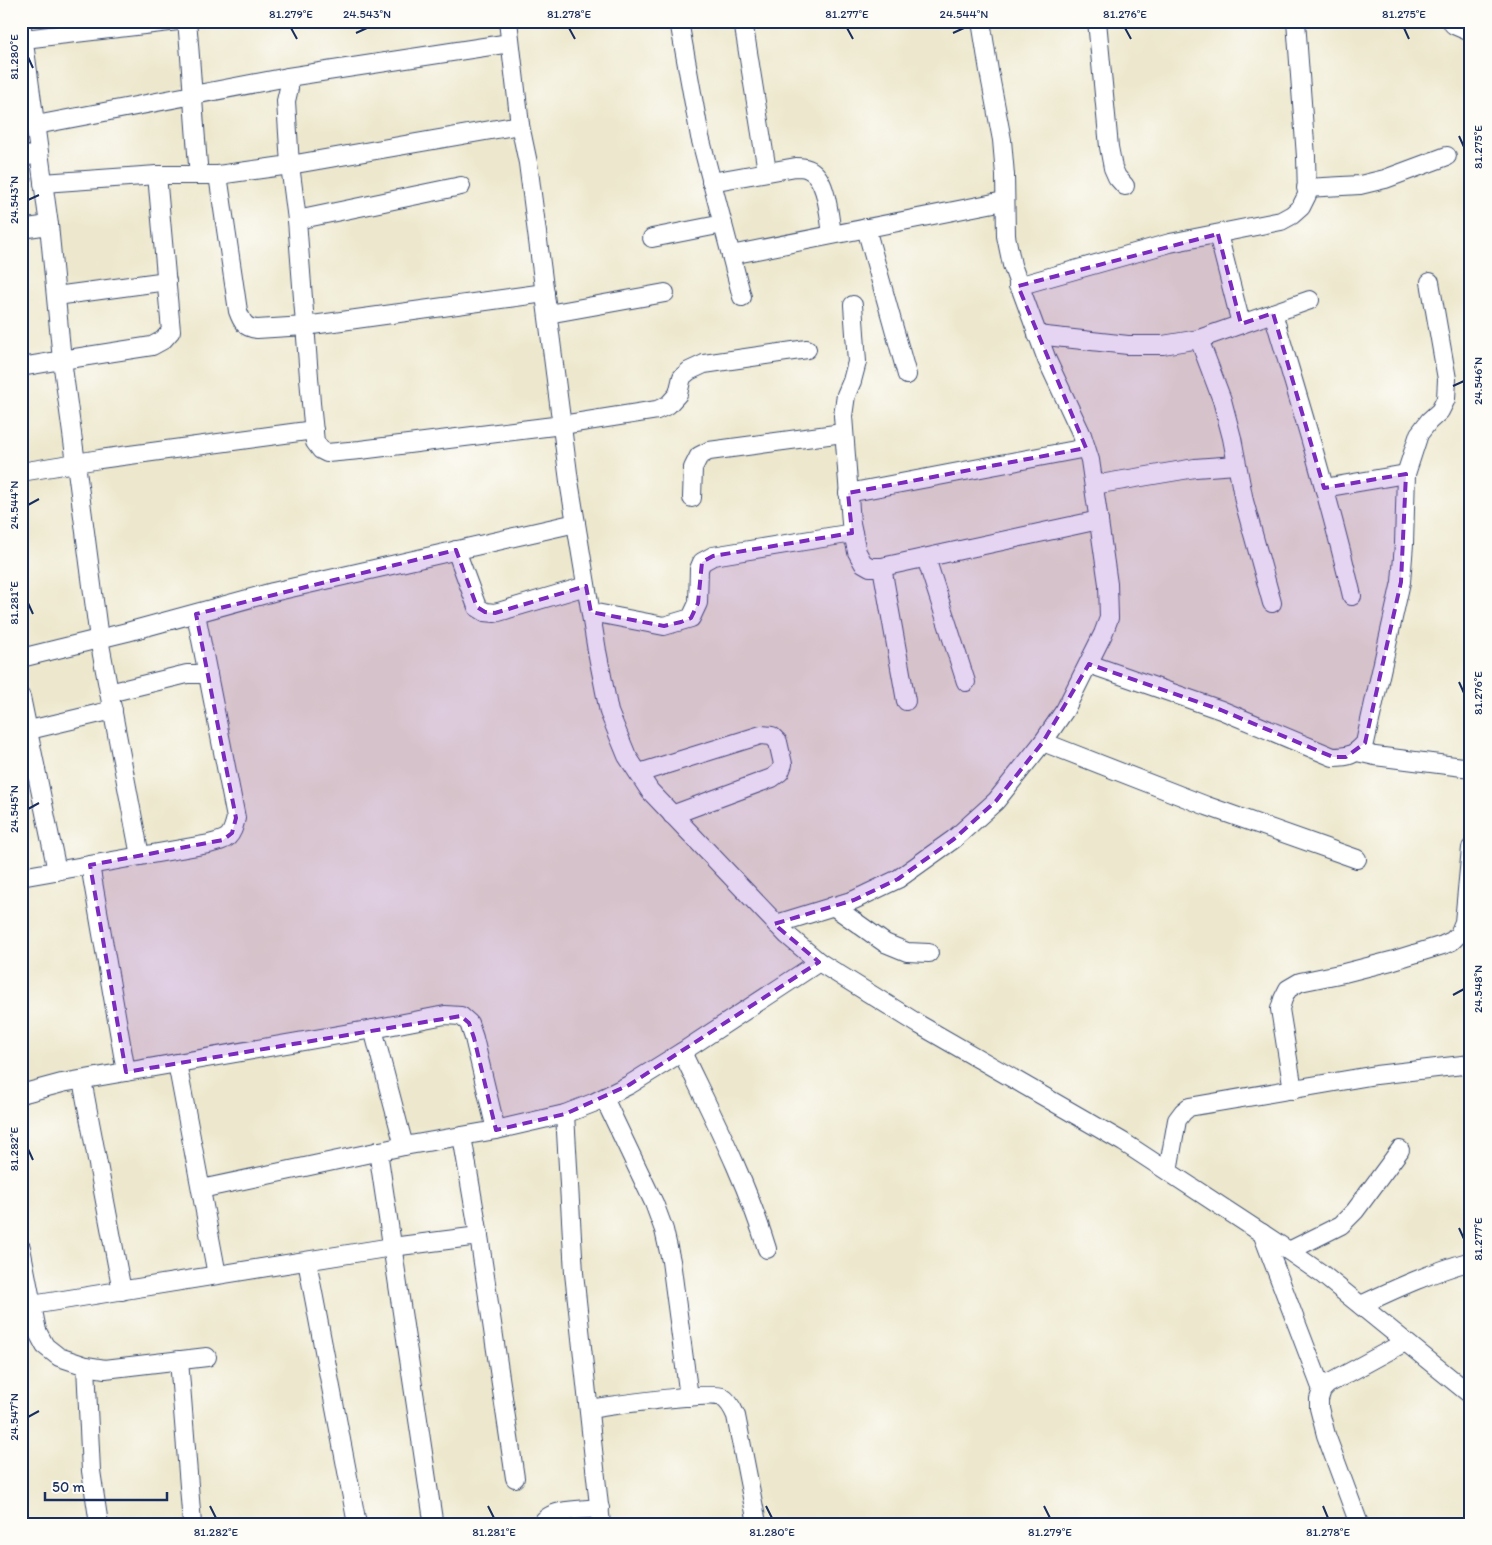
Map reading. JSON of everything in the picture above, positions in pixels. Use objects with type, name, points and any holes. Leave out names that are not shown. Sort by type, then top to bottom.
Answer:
[{"type":"main road","points":[[1457,21],[1471,27]]},
{"type":"street","points":[[22,21],[24,60],[36,125],[49,225],[62,360],[99,639],[140,856]]},
{"type":"street","points":[[24,39],[178,21]]},
{"type":"street","points":[[187,21],[193,77],[192,95],[199,175]]},
{"type":"street","points":[[508,21],[520,125],[528,163],[576,523],[609,712],[627,756],[650,791],[776,924],[819,962],[920,1025],[1124,1142],[1262,1233],[1322,1274],[1471,1396]]},
{"type":"street","points":[[679,21],[700,138],[742,297]]},
{"type":"street","points":[[742,21],[767,171]]},
{"type":"street","points":[[776,924],[854,900],[898,879],[954,839],[996,801],[1043,742],[1065,710],[1089,664],[1109,618],[1108,584],[1090,460],[1082,435],[1037,335],[1012,265],[1006,236],[1005,175],[1002,140],[981,21]]},
{"type":"street","points":[[1098,21],[1109,147],[1113,168],[1117,177],[1125,186]]},
{"type":"street","points":[[1018,286],[1170,243],[1281,221],[1301,207],[1306,195],[1306,157],[1296,21]]},
{"type":"street","points":[[36,125],[288,76],[510,44]]},
{"type":"street","points":[[288,76],[289,88],[286,101],[290,165],[297,220],[315,442],[321,450],[327,453],[369,449],[562,425],[657,410],[668,405],[678,394],[682,377],[689,371],[704,364],[806,349]]},
{"type":"street","points":[[43,183],[157,174],[218,175],[290,165],[520,125]]},
{"type":"street","points":[[21,157],[39,154]]},
{"type":"street","points":[[1306,188],[1360,185],[1385,179],[1447,156]]},
{"type":"street","points":[[711,182],[796,167],[809,169],[817,176],[824,188],[832,234]]},
{"type":"street","points":[[21,367],[152,346],[163,340],[171,330],[157,174]]},
{"type":"street","points":[[218,175],[238,311],[242,322],[250,328],[305,326],[545,293]]},
{"type":"street","points":[[297,220],[461,186]]},
{"type":"street","points":[[731,255],[1004,201]]},
{"type":"street","points":[[652,238],[723,224]]},
{"type":"street","points":[[21,229],[49,225]]},
{"type":"street","points":[[866,228],[907,375]]},
{"type":"street","points":[[1218,234],[1241,324]]},
{"type":"street","points":[[56,296],[167,281]]},
{"type":"street","points":[[1089,664],[1221,710],[1333,757],[1346,757],[1357,752],[1365,743],[1401,582],[1406,474],[1419,434],[1440,411],[1446,399],[1447,379],[1430,282]]},
{"type":"street","points":[[548,314],[664,293]]},
{"type":"street","points":[[1037,335],[1128,345],[1163,346],[1199,339],[1310,300]]},
{"type":"street","points":[[853,305],[857,362],[846,395],[843,433],[853,532],[857,552],[863,563],[870,567],[882,567],[1099,520]]},
{"type":"street","points":[[1273,313],[1324,488],[1352,596]]},
{"type":"street","points":[[1199,339],[1222,400],[1232,438],[1244,501],[1272,603]]},
{"type":"street","points":[[21,472],[110,457],[314,430]]},
{"type":"street","points":[[692,498],[694,468],[699,456],[709,451],[843,433]]},
{"type":"street","points":[[848,493],[1086,448]]},
{"type":"street","points":[[1094,484],[1195,468],[1236,465]]},
{"type":"street","points":[[1324,488],[1406,474]]},
{"type":"street","points":[[21,658],[196,614],[273,592],[576,523]]},
{"type":"street","points":[[591,612],[664,626],[681,622],[691,618],[698,603],[699,569],[702,562],[713,556],[853,532]]},
{"type":"street","points":[[456,550],[477,607],[485,612],[495,613],[586,586]]},
{"type":"street","points":[[926,558],[966,682]]},
{"type":"street","points":[[882,567],[906,701]]},
{"type":"street","points":[[21,877],[224,840],[232,833],[236,818],[196,614]]},
{"type":"street","points":[[25,731],[187,674],[208,674]]},
{"type":"street","points":[[21,697],[25,731],[57,870]]},
{"type":"street","points":[[639,773],[761,735],[772,736],[778,742],[783,764],[780,772],[772,778],[672,815]]},
{"type":"street","points":[[1043,742],[1207,806],[1357,859]]},
{"type":"street","points":[[1357,752],[1471,768]]},
{"type":"street","points":[[1293,1090],[1280,1009],[1288,989],[1300,982],[1391,961],[1452,941],[1459,934],[1464,922],[1471,848]]},
{"type":"street","points":[[90,865],[126,1072]]},
{"type":"street","points":[[834,906],[885,943],[907,952],[929,953]]},
{"type":"street","points":[[201,1189],[378,1151],[496,1130],[565,1114],[604,1098],[629,1085],[819,962]]},
{"type":"street","points":[[21,1094],[62,1083],[445,1016],[460,1016],[469,1023],[474,1038],[496,1130]]},
{"type":"street","points":[[373,1029],[404,1146]]},
{"type":"street","points":[[682,1052],[743,1182],[767,1249]]},
{"type":"street","points":[[177,1063],[218,1275]]},
{"type":"street","points":[[1168,1171],[1177,1120],[1189,1107],[1376,1075],[1471,1064]]},
{"type":"street","points":[[82,1080],[122,1291]]},
{"type":"street","points":[[604,1098],[654,1203],[664,1230],[671,1261],[689,1397]]},
{"type":"street","points":[[542,1524],[548,1516],[556,1513],[601,1516],[574,1273],[565,1114]]},
{"type":"street","points":[[462,1136],[515,1478]]},
{"type":"street","points":[[1289,1251],[1341,1225],[1355,1212],[1400,1150]]},
{"type":"street","points":[[378,1151],[433,1520]]},
{"type":"street","points":[[1262,1233],[1322,1390]]},
{"type":"street","points":[[32,1306],[307,1260],[479,1236]]},
{"type":"street","points":[[21,1248],[37,1331],[45,1346],[59,1357],[86,1366],[105,1369],[207,1357]]},
{"type":"street","points":[[307,1260],[357,1524]]},
{"type":"street","points":[[1361,1305],[1440,1270],[1471,1261]]},
{"type":"street","points":[[1360,1524],[1326,1435],[1318,1399],[1322,1390],[1328,1384],[1405,1342]]},
{"type":"street","points":[[179,1360],[192,1524]]},
{"type":"street","points":[[86,1366],[91,1471],[99,1524]]},
{"type":"street","points":[[589,1409],[710,1395],[722,1397],[730,1405],[736,1416],[757,1523]]},
{"type":"highlighted area","points":[[1218,234],[1241,324],[1273,313],[1324,488],[1406,474],[1401,582],[1365,743],[1346,757],[1333,757],[1221,710],[1089,664],[1043,742],[996,801],[954,839],[898,879],[854,900],[774,924],[819,962],[629,1085],[565,1114],[496,1130],[474,1038],[469,1023],[461,1016],[126,1072],[90,865],[223,840],[232,833],[236,818],[196,614],[456,550],[477,607],[485,612],[495,613],[586,586],[591,612],[664,626],[681,622],[691,618],[698,603],[702,562],[713,556],[852,533],[848,493],[1086,448],[1018,286]]}]
